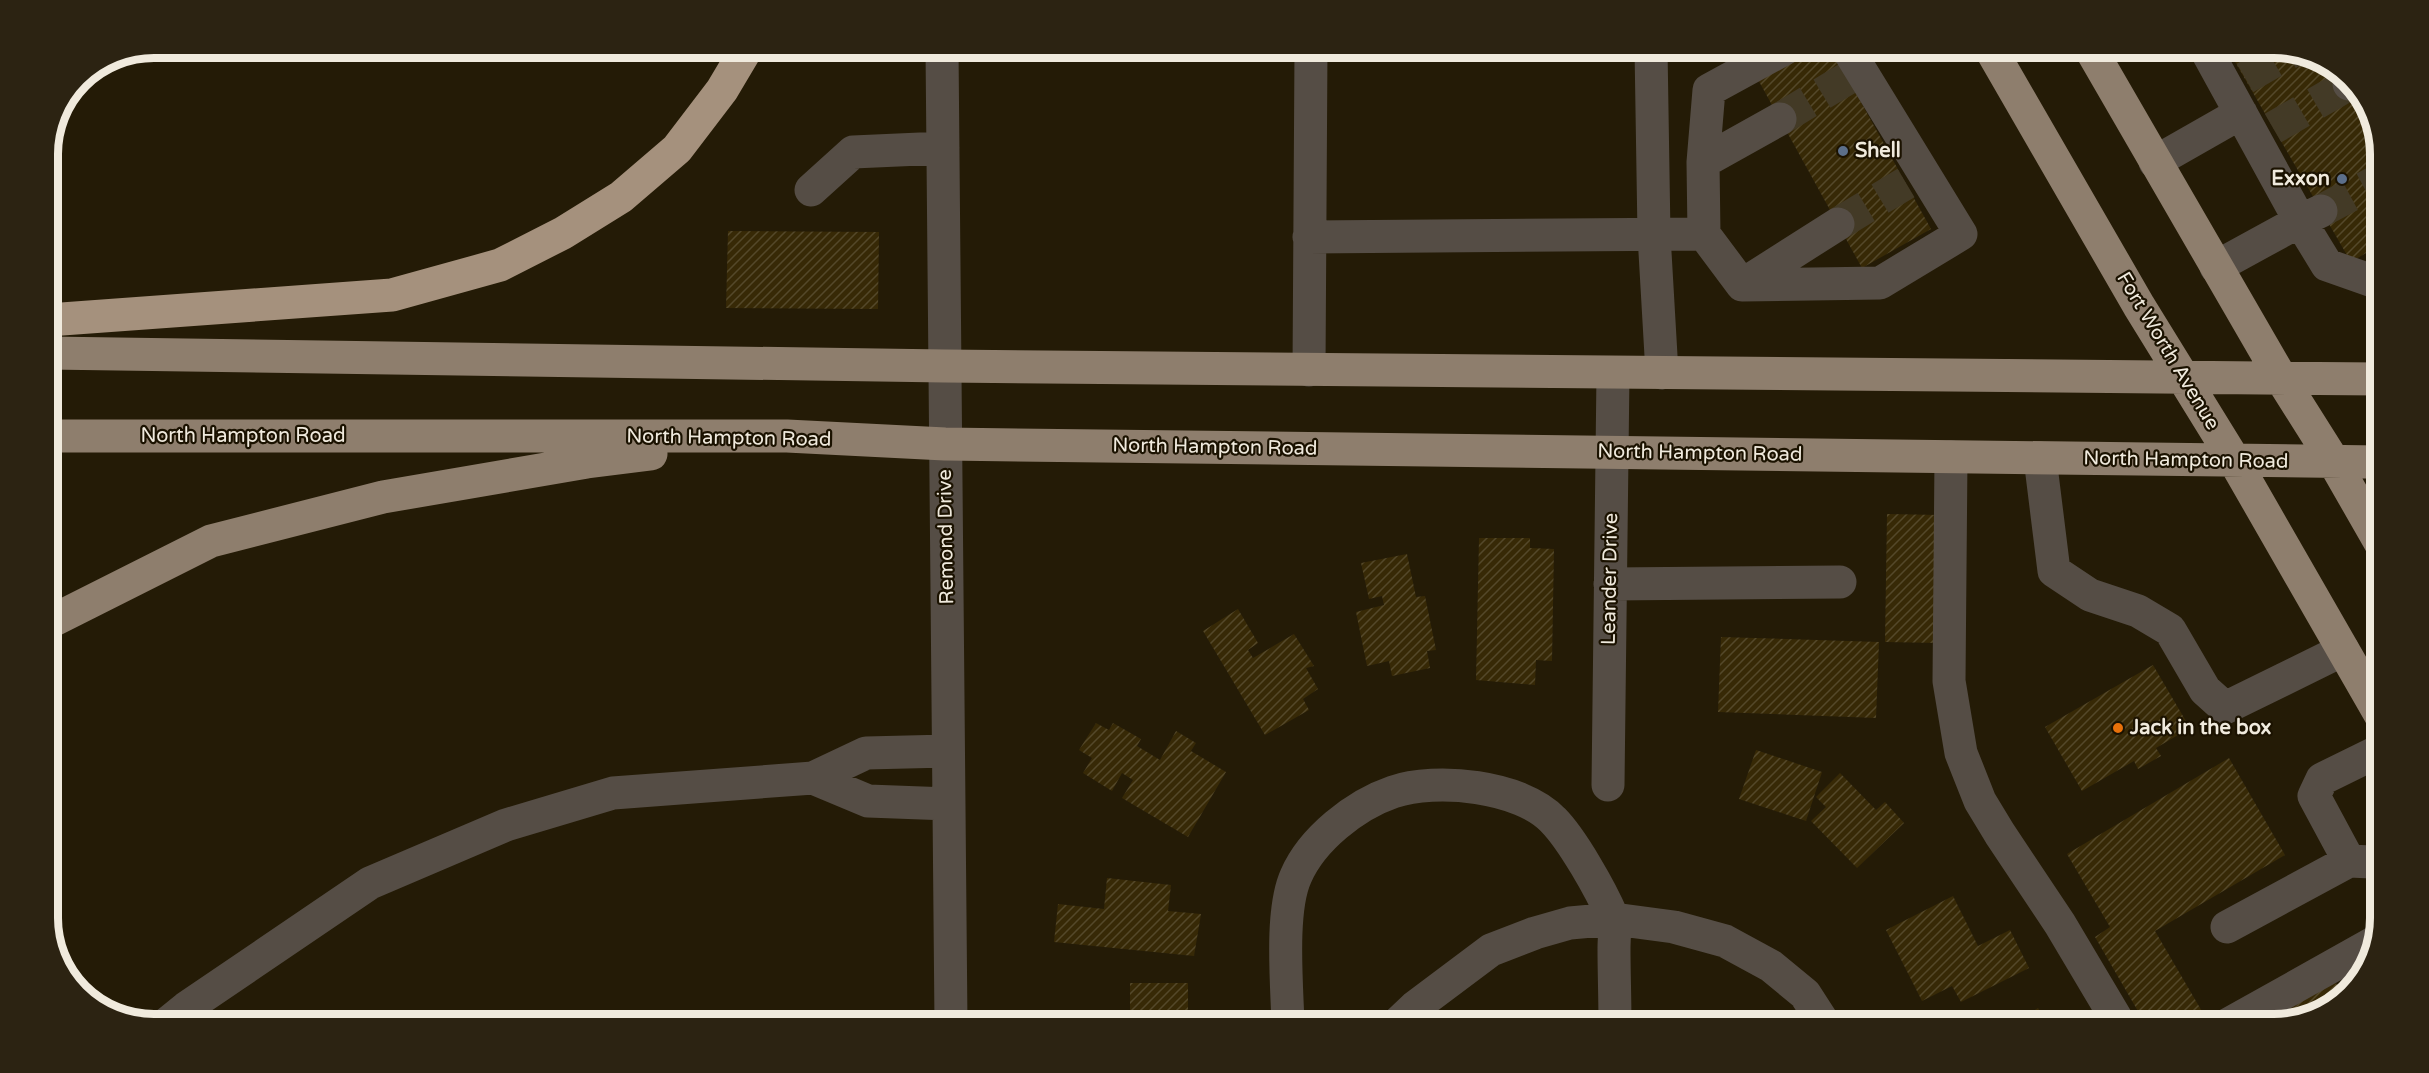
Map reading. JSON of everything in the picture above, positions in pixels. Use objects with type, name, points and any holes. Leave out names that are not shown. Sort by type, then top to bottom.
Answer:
[{"type":"highway","points":[[59,319],[392,295],[500,265],[563,233],[621,197],[676,149],[722,90],[741,58]]},
{"type":"main road","name":"Fort Worth Avenue","points":[[1996,58],[2182,378],[2234,460],[2370,697]]},
{"type":"main road","points":[[2096,58],[2281,378],[2370,524]]},
{"type":"main road","points":[[59,353],[945,366],[2370,379]]},
{"type":"main road","name":"North Hampton Road","points":[[59,436],[787,436],[945,444],[2370,462]]},
{"type":"main road","points":[[59,617],[211,541],[371,500],[587,462],[787,436]]},
{"type":"street","name":"Remond Drive","points":[[942,58],[951,1014]]},
{"type":"street","points":[[1310,370],[1311,58]]},
{"type":"street","points":[[1651,58],[1654,235],[1662,373]]},
{"type":"street","points":[[1742,285],[1704,234],[1703,162],[1709,90],[1768,58]]},
{"type":"street","points":[[2212,58],[2248,109],[2311,216],[2327,265],[2370,280]]},
{"type":"street","points":[[1742,285],[1880,283],[1961,234],[1915,178],[1851,65]]},
{"type":"street","points":[[2155,162],[2248,109]]},
{"type":"street","points":[[1703,162],[1780,119]]},
{"type":"street","points":[[811,190],[853,152],[943,148]]},
{"type":"street","points":[[2216,267],[2311,216]]},
{"type":"street","points":[[1742,285],[1838,224]]},
{"type":"street","points":[[1309,237],[1704,234]]},
{"type":"street","name":"Leander Drive","points":[[1608,785],[1613,373]]},
{"type":"street","points":[[1951,456],[1948,681],[1961,753],[1980,801],[2060,924],[2113,1014]]},
{"type":"street","points":[[2040,458],[2054,571],[2090,594],[2138,611],[2170,630],[2205,690],[2225,708],[2343,650]]},
{"type":"street","points":[[1610,584],[1840,582]]},
{"type":"street","points":[[179,1014],[370,883],[506,825],[613,793],[813,778],[866,753],[948,752]]},
{"type":"street","points":[[2227,927],[2365,859],[2314,796],[2322,779],[2370,755]]},
{"type":"street","points":[[813,778],[868,801],[950,804]]},
{"type":"street","points":[[1288,1014],[1286,923],[1295,877],[1311,850],[1346,816],[1394,792],[1433,786],[1476,786],[1518,798],[1552,819],[1583,862],[1614,919],[1615,1014]]},
{"type":"street","points":[[1408,1014],[1491,950],[1535,933],[1570,923],[1614,919],[1674,927],[1725,941],[1771,966],[1805,994],[1818,1014]]},
{"type":"street","points":[[2247,1014],[2366,947]]},
{"type":"building","name":"Shell","points":[[1788,58],[1837,58],[1931,229],[1862,268],[1756,76]]},
{"type":"building","name":"Exxon","points":[[2233,58],[2275,58],[2294,60],[2311,66],[2333,78],[2358,106],[2369,135],[2370,251],[2351,262]]},
{"type":"building","points":[[728,231],[879,232],[878,309],[726,308]]},
{"type":"building","points":[[1887,514],[1940,515],[1938,643],[1885,642]]},
{"type":"building","points":[[1479,538],[1530,538],[1530,548],[1554,549],[1552,661],[1536,660],[1535,685],[1476,680]]},
{"type":"building","points":[[1407,554],[1416,597],[1425,596],[1436,650],[1427,651],[1430,668],[1392,676],[1389,661],[1367,666],[1356,612],[1384,605],[1382,596],[1369,599],[1361,563]]},
{"type":"building","points":[[1238,609],[1258,643],[1248,650],[1253,658],[1294,634],[1314,666],[1306,668],[1318,689],[1303,699],[1309,710],[1265,735],[1203,631]]},
{"type":"building","points":[[1721,637],[1879,642],[1876,718],[1718,712]]},
{"type":"building","name":"Jack in the box","points":[[2153,665],[2190,728],[2156,748],[2161,756],[2138,769],[2134,761],[2082,791],[2045,727]]},
{"type":"building","points":[[1096,723],[1109,730],[1113,723],[1141,739],[1137,746],[1160,760],[1176,731],[1196,743],[1191,751],[1226,772],[1188,837],[1122,798],[1133,780],[1122,773],[1112,791],[1083,773],[1092,758],[1079,750]]},
{"type":"building","points":[[1756,750],[1822,772],[1806,821],[1739,799]]},
{"type":"building","points":[[2229,758],[2285,855],[2155,931],[2204,1014],[2140,1014],[2095,937],[2110,927],[2067,854]]},
{"type":"building","points":[[1840,773],[1876,810],[1885,802],[1904,823],[1857,868],[1811,821],[1826,807],[1816,797]]},
{"type":"building","points":[[1107,878],[1171,885],[1168,911],[1201,914],[1194,956],[1054,942],[1058,904],[1104,909]]},
{"type":"building","points":[[1953,896],[1978,946],[2010,930],[2029,968],[1961,1002],[1952,986],[1922,1001],[1886,930]]},
{"type":"building","points":[[2331,974],[2339,990],[2317,1005],[2300,1011],[2287,1014],[2262,1014]]},
{"type":"building","points":[[1130,983],[1188,983],[1188,1014],[1130,1014]]},
{"type":"building","points":[[2038,1008],[2042,1014],[2028,1014]]},
{"type":"tunnel","points":[[2245,78],[2279,58]]},
{"type":"tunnel","points":[[1780,119],[1848,78]]},
{"type":"tunnel","points":[[2273,128],[2343,88]]},
{"type":"tunnel","points":[[1838,224],[1906,183]]},
{"type":"tunnel","points":[[2321,211],[2370,185]]},
{"type":"place","name":"Shell","points":[[1843,151]]},
{"type":"place","name":"Exxon","points":[[2342,179]]},
{"type":"place","name":"Jack in the box","points":[[2118,728]]}]
